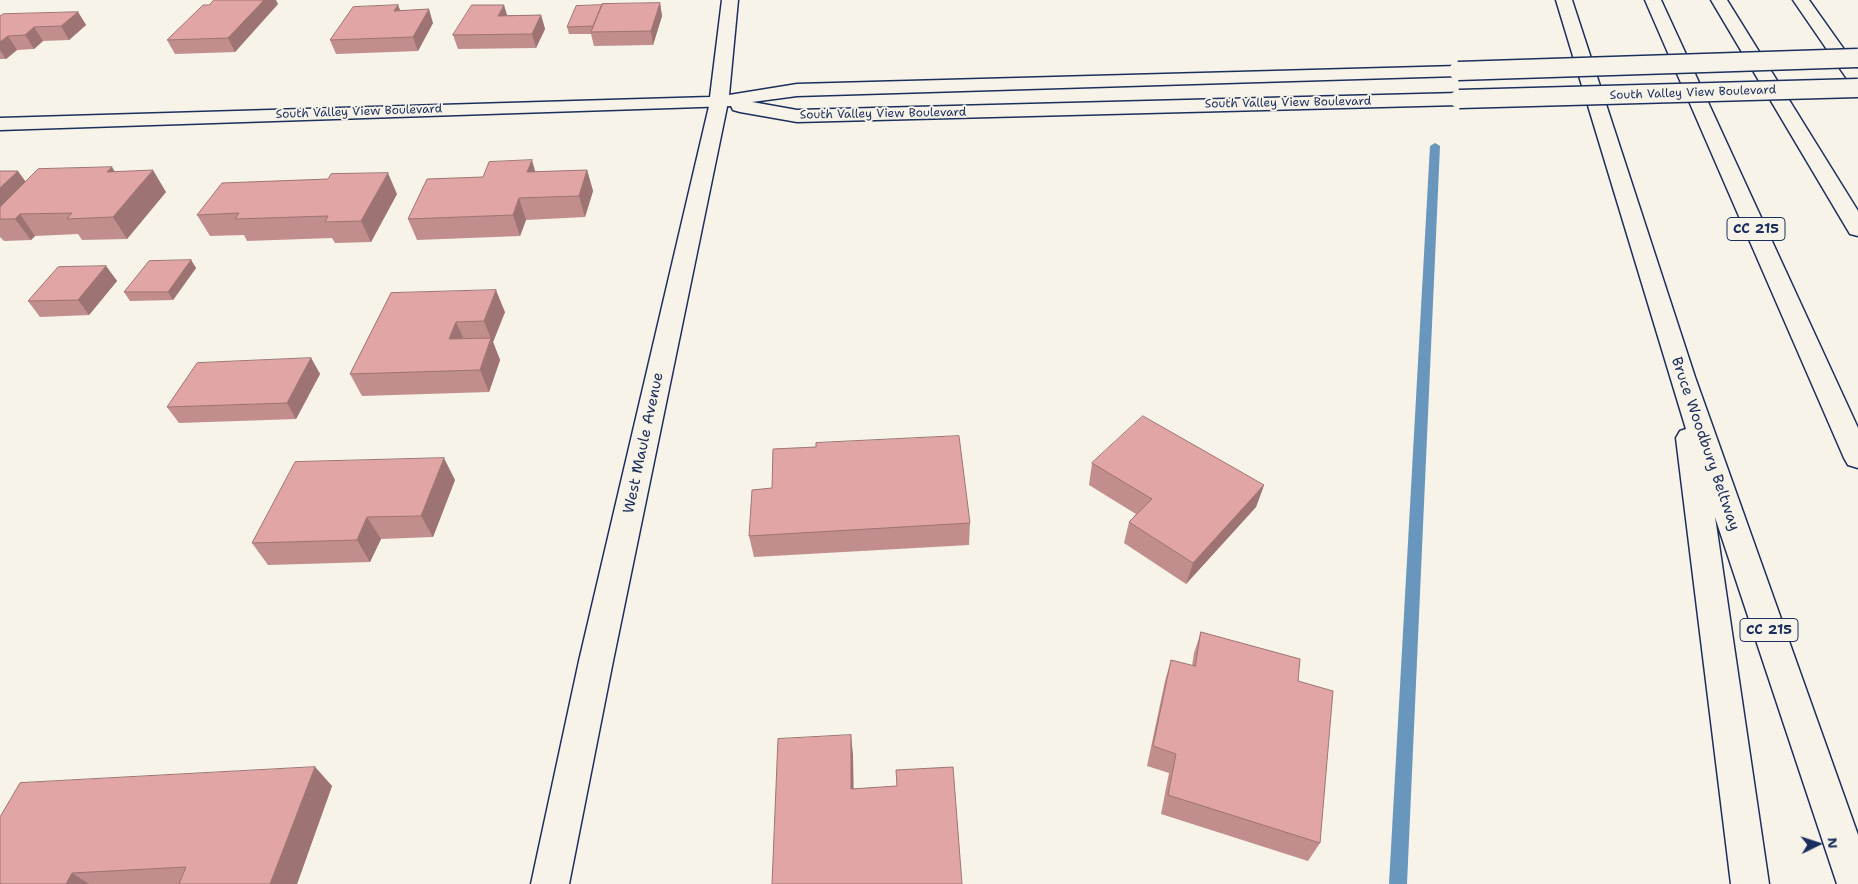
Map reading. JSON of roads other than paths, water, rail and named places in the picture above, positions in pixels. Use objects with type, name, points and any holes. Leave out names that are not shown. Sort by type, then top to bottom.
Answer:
[{"type":"main road","name":"West Maule Avenue","points":[[550,884],[596,661],[719,102],[730,0]]},
{"type":"main road","name":"Bruce Woodbury Beltway","points":[[1564,0],[1682,377],[1856,884]]},
{"type":"main road","name":"CC 215","points":[[1653,0],[1858,458]]},
{"type":"main road","points":[[1719,0],[1858,229]]},
{"type":"main road","points":[[1801,0],[1858,82]]},
{"type":"main road","name":"South Valley View Boulevard","points":[[0,124],[719,102],[797,90],[1858,58]]},
{"type":"main road","name":"South Valley View Boulevard","points":[[719,102],[797,116],[1858,88]]},
{"type":"main road","points":[[1682,377],[1750,884]]},
{"type":"waterway","points":[[1398,884],[1435,146]]}]
